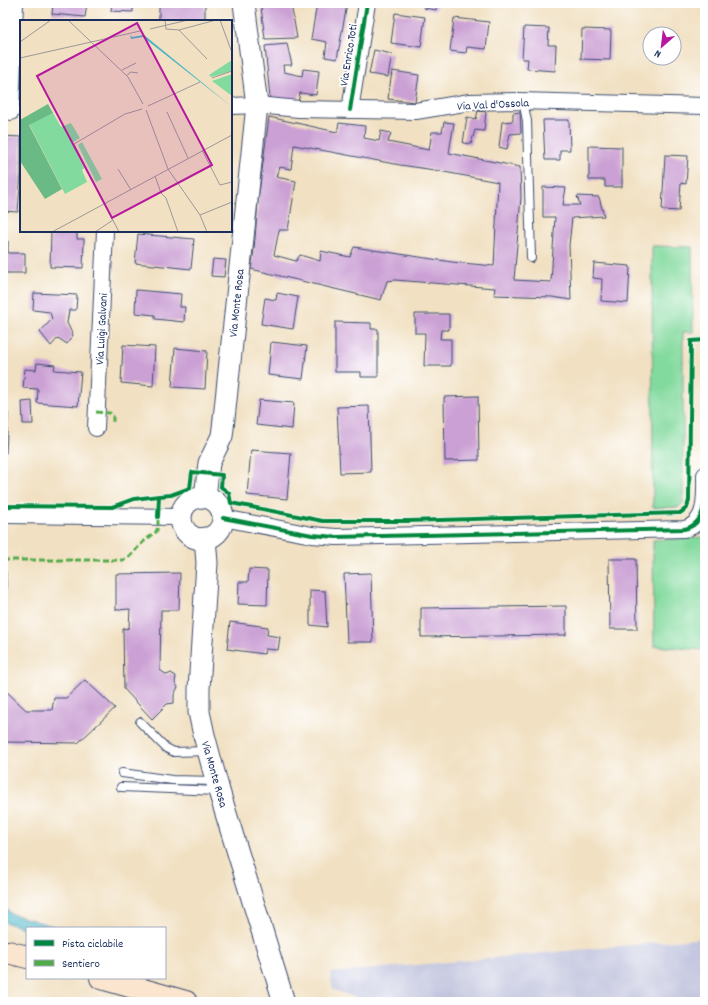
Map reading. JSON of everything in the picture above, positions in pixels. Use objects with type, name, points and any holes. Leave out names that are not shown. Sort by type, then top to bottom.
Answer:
[{"type":"main road","points":[[105,979],[186,1002]]},
{"type":"street","points":[[12,112],[15,3]]},
{"type":"street","name":"Via Monte Rosa","points":[[205,497],[209,464],[222,436],[257,105],[244,3]]},
{"type":"street","name":"Via Enrico Toti","points":[[350,110],[367,3]]},
{"type":"street","name":"Via Val d'Ossola","points":[[232,106],[257,105],[299,109],[416,111],[470,102],[523,101],[705,106]]},
{"type":"street","name":"Via Luigi Galvani","points":[[96,428],[106,232]]},
{"type":"street","points":[[223,518],[324,537],[690,528],[701,520],[704,514],[705,475]]},
{"type":"street","points":[[198,497],[205,497],[216,502],[222,512],[222,524],[216,533],[205,538],[198,538],[186,531],[182,525],[182,511],[186,504],[191,500],[198,497]]},
{"type":"street","points":[[3,515],[181,517]]},
{"type":"street","name":"Via Monte Rosa","points":[[205,538],[207,563],[199,689],[199,712],[217,786],[284,1002]]},
{"type":"lane","points":[[523,101],[527,121],[532,258]]},
{"type":"lane","points":[[140,722],[166,748],[174,752],[208,750]]},
{"type":"lane","points":[[122,773],[217,786]]},
{"type":"lane","points":[[121,787],[217,786]]},
{"type":"shaded area","points":[[705,938],[705,1002],[369,1002],[333,990],[330,973]]},
{"type":"green space","points":[[652,246],[692,247],[693,332],[683,332],[683,503],[679,507],[653,508]]},
{"type":"green space","points":[[705,537],[705,650],[654,646],[653,540]]},
{"type":"water","points":[[3,901],[6,909],[12,914],[57,927],[26,927],[26,929],[4,922]]},
{"type":"building","points":[[53,3],[87,3],[85,17],[52,14]]},
{"type":"building","points":[[112,3],[133,3],[133,12],[111,11]]},
{"type":"building","points":[[159,3],[205,3],[205,20],[159,20]]},
{"type":"building","points":[[317,3],[347,4],[337,59],[325,57],[327,42],[311,39]]},
{"type":"building","points":[[424,3],[437,3],[436,10],[424,8]]},
{"type":"building","points":[[291,4],[297,38],[265,39],[261,7]]},
{"type":"building","points":[[395,13],[425,17],[421,47],[391,43]]},
{"type":"building","points":[[454,18],[489,22],[486,49],[467,47],[466,53],[450,51]]},
{"type":"building","points":[[524,27],[549,28],[548,45],[556,45],[555,71],[527,69],[528,59],[522,59]]},
{"type":"building","points":[[582,29],[611,30],[610,60],[581,59]]},
{"type":"building","points":[[287,44],[292,65],[283,65],[284,72],[302,76],[303,69],[319,71],[316,95],[300,93],[298,103],[270,98],[265,46]]},
{"type":"building","points":[[374,50],[392,54],[388,77],[369,74]]},
{"type":"building","points":[[392,71],[419,75],[415,102],[388,99]]},
{"type":"building","points":[[478,111],[486,112],[484,131],[475,130],[471,144],[463,143],[467,117],[476,119]]},
{"type":"building","points":[[520,112],[521,133],[510,134],[507,149],[499,147],[502,122],[513,121],[513,113]]},
{"type":"building","points":[[269,117],[337,132],[339,123],[365,126],[364,138],[379,141],[381,131],[391,133],[388,142],[429,150],[432,132],[442,132],[444,122],[454,123],[449,153],[520,167],[521,197],[514,280],[551,282],[555,217],[543,217],[543,187],[566,188],[563,205],[580,205],[577,196],[599,197],[604,216],[572,218],[569,245],[571,300],[552,297],[494,295],[495,288],[395,280],[387,281],[381,300],[251,269]],"holes":[[[294,145],[498,182],[494,266],[452,262],[354,247],[350,257],[321,251],[320,261],[300,255],[296,261],[274,255],[279,230],[288,230],[296,181],[276,177],[279,167],[291,169]]]},
{"type":"building","points":[[543,120],[569,120],[570,150],[560,150],[560,160],[545,160]]},
{"type":"building","points":[[3,136],[20,137],[20,187],[18,212],[3,211]]},
{"type":"building","points":[[589,146],[622,147],[622,187],[605,187],[605,180],[589,180]]},
{"type":"building","points":[[665,155],[688,156],[686,184],[681,183],[679,211],[662,210]]},
{"type":"building","points":[[51,232],[77,232],[77,239],[84,239],[83,268],[50,267]]},
{"type":"building","points":[[138,234],[194,239],[191,269],[135,263]]},
{"type":"building","points":[[3,241],[8,241],[8,253],[25,253],[25,273],[3,273]]},
{"type":"building","points":[[213,259],[226,260],[224,277],[211,276]]},
{"type":"building","points":[[594,263],[630,266],[628,303],[601,301],[602,279],[593,278]]},
{"type":"building","points":[[136,290],[181,294],[180,307],[185,307],[184,322],[155,319],[155,315],[135,313]]},
{"type":"building","points":[[34,293],[77,295],[76,310],[69,310],[67,323],[73,335],[67,344],[58,338],[51,346],[40,332],[52,319],[50,312],[33,310]]},
{"type":"building","points":[[277,293],[298,297],[293,329],[261,324],[265,298],[276,300]]},
{"type":"building","points":[[415,314],[449,314],[449,330],[441,330],[440,339],[451,339],[451,366],[424,366],[425,333],[415,333]]},
{"type":"building","points":[[335,322],[371,323],[371,329],[378,329],[378,377],[361,377],[361,372],[335,372]]},
{"type":"building","points":[[271,342],[307,346],[303,379],[268,375]]},
{"type":"building","points":[[123,345],[155,347],[153,386],[121,383]]},
{"type":"building","points":[[175,348],[207,351],[205,389],[172,387]]},
{"type":"building","points":[[37,363],[55,365],[54,370],[81,372],[78,406],[37,403],[38,389],[23,388],[25,369],[36,370]]},
{"type":"building","points":[[478,396],[479,460],[445,461],[444,397]]},
{"type":"building","points":[[259,400],[294,403],[292,429],[256,425]]},
{"type":"building","points":[[32,401],[33,424],[23,424],[22,402]]},
{"type":"building","points":[[369,406],[371,472],[340,473],[337,407]]},
{"type":"building","points":[[3,412],[8,413],[6,453],[3,453]]},
{"type":"building","points":[[251,450],[291,453],[287,499],[247,495]]},
{"type":"building","points":[[609,559],[636,559],[637,629],[610,629]]},
{"type":"building","points":[[249,569],[268,570],[267,605],[238,604],[239,582],[248,582]]},
{"type":"building","points":[[3,572],[6,572],[6,613],[3,613]]},
{"type":"building","points":[[180,573],[179,610],[161,610],[160,670],[167,675],[171,673],[176,676],[175,683],[178,687],[174,695],[174,703],[167,704],[152,719],[124,689],[123,629],[129,628],[130,609],[116,610],[116,574]]},
{"type":"building","points":[[371,573],[373,642],[347,642],[344,574]]},
{"type":"building","points":[[310,590],[325,591],[327,627],[310,625]]},
{"type":"building","points":[[566,606],[566,635],[421,637],[421,608]]},
{"type":"building","points":[[230,622],[268,627],[267,635],[280,637],[278,650],[265,649],[264,654],[227,649]]},
{"type":"building","points":[[85,680],[115,708],[78,743],[3,742],[3,688],[26,710],[52,710],[54,698],[66,698]]},
{"type":"railway","points":[[3,991],[8,1002]]},
{"type":"marked path","points":[[96,412],[110,413],[113,416],[113,424]]},
{"type":"marked path","points":[[3,560],[123,560],[129,557],[143,542],[156,532],[158,527],[158,517]]},
{"type":"cycle path","points":[[350,110],[367,3]]},
{"type":"cycle path","points":[[158,517],[159,496],[171,495],[190,488],[192,472],[222,475],[221,487],[229,493],[231,503],[323,521],[408,521],[680,513],[687,508],[689,500],[691,341],[705,340]]},
{"type":"cycle path","points":[[223,518],[312,535],[336,537],[684,529],[692,526],[697,521],[704,508],[705,475]]},
{"type":"cycle path","points":[[3,506],[112,507],[134,499],[159,496]]}]
